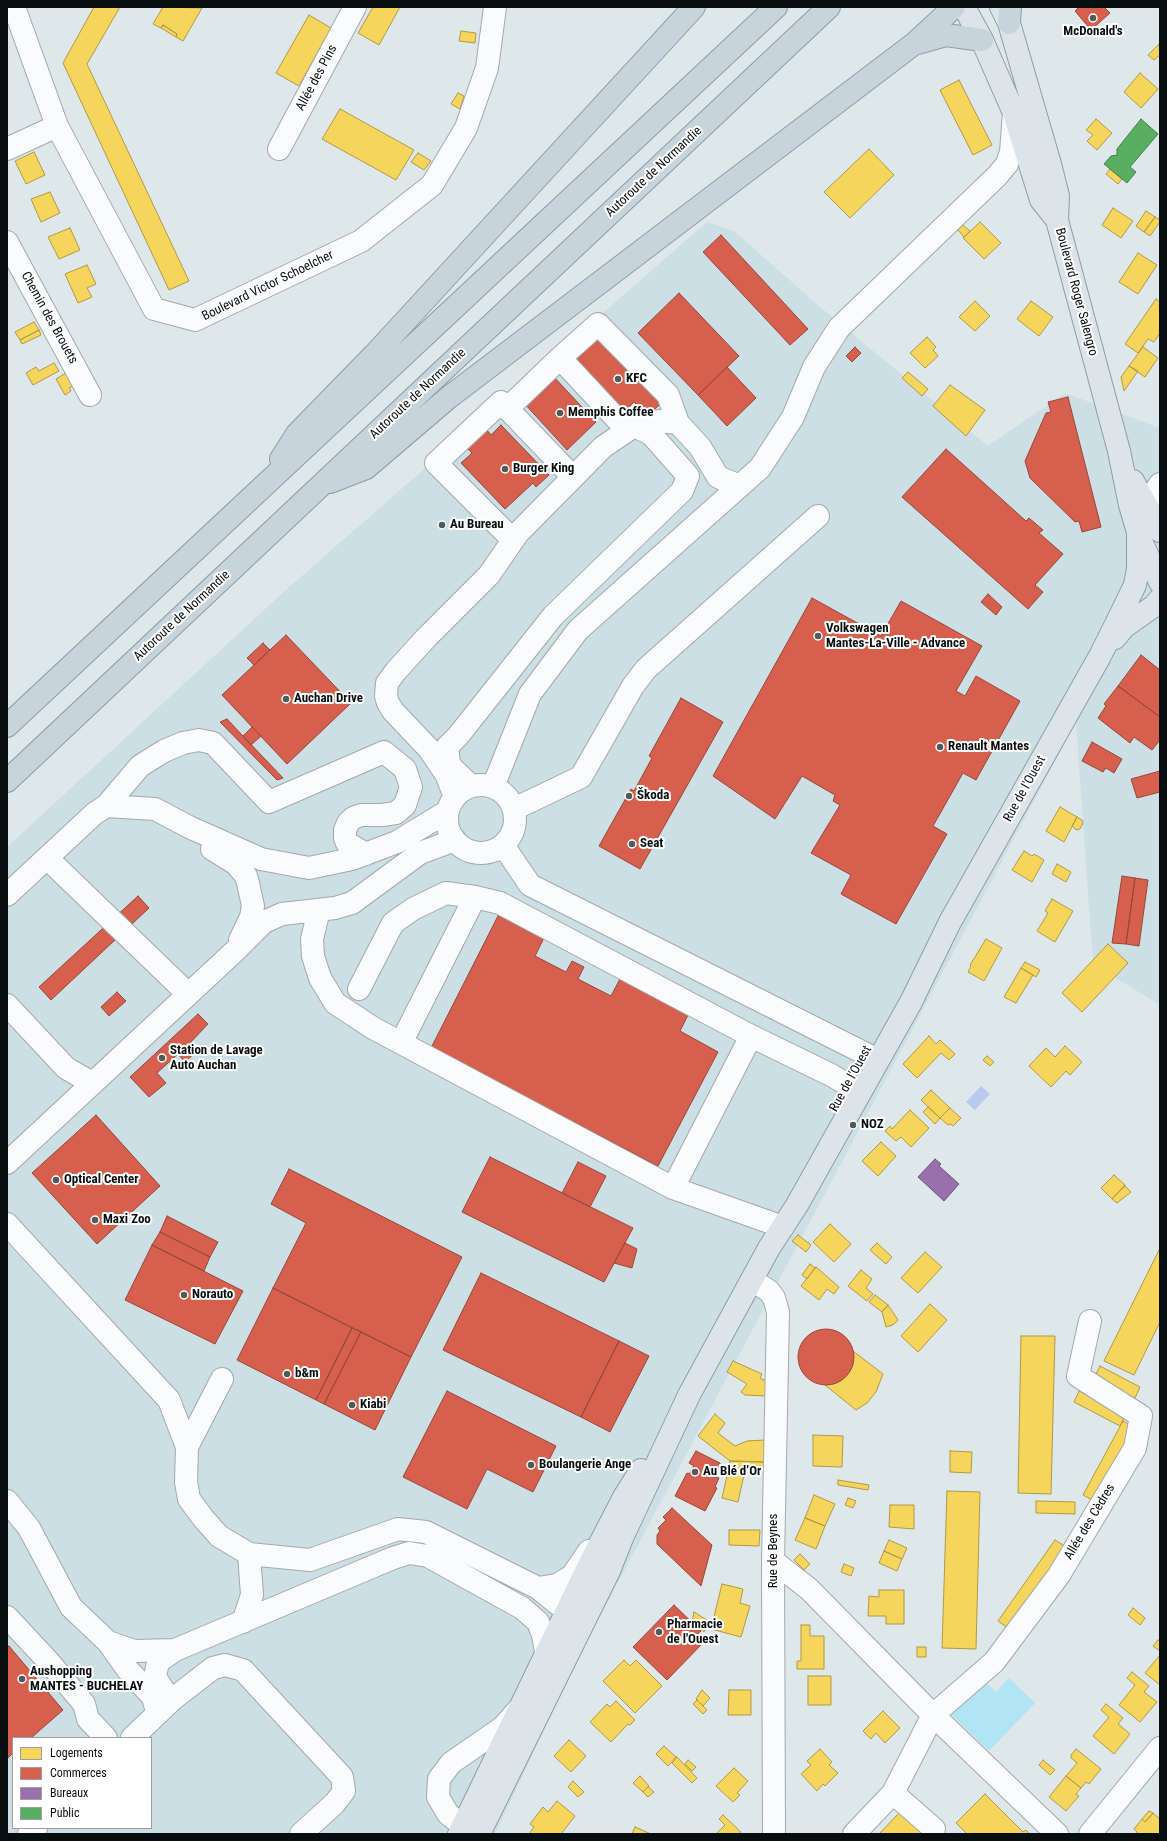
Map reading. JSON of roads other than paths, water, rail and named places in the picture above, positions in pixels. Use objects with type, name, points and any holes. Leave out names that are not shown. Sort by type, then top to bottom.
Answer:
[{"type":"highway","points":[[264,486],[297,434],[375,354],[694,7]]},
{"type":"highway","points":[[7,726],[776,7]]},
{"type":"highway","name":"Autoroute de Normandie","points":[[7,781],[829,7]]},
{"type":"highway","points":[[320,486],[366,468],[448,398],[915,44],[954,7]]},
{"type":"highway","points":[[915,44],[946,34],[982,40]]},
{"type":"main road","name":"Boulevard Roger Salengro","points":[[964,7],[982,40],[1014,113],[1041,200],[1057,220],[1119,451]]},
{"type":"main road","points":[[1006,12],[1036,113],[1058,196],[1057,220]]},
{"type":"main road","points":[[1100,656],[1124,627],[1154,606],[1160,585],[1148,558],[1147,520],[1130,474],[1119,451]]},
{"type":"main road","points":[[1100,656],[1135,585],[1147,520],[1119,451]]},
{"type":"main road","points":[[1135,585],[1150,580],[1160,585]]},
{"type":"main road","points":[[1124,627],[1145,621],[1160,621]]},
{"type":"main road","name":"Rue de l'Ouest","points":[[689,1395],[781,1226],[808,1157],[851,1093],[950,922],[1100,656]]},
{"type":"main road","points":[[470,1832],[573,1621],[624,1497],[689,1395]]},
{"type":"main road","points":[[470,1832],[518,1710],[546,1652],[573,1621],[609,1571],[622,1538],[689,1395]]},
{"type":"street","name":"Boulevard Victor Schoelcher","points":[[14,7],[57,126],[154,309],[195,320],[361,241],[432,185],[466,128],[487,68],[495,7]]},
{"type":"street","name":"Allée des Pins","points":[[279,149],[355,7]]},
{"type":"street","points":[[493,787],[530,694],[578,630],[760,468],[793,417],[814,367],[839,328],[997,176],[1007,164],[1010,152],[1014,113]]},
{"type":"street","points":[[7,149],[57,126]]},
{"type":"street","name":"Chemin des Brouets","points":[[7,242],[90,395]]},
{"type":"street","points":[[507,408],[598,324],[668,395],[678,424],[700,447],[718,477],[740,486]]},
{"type":"street","points":[[438,748],[458,736],[553,616],[682,491],[688,476],[651,434],[631,428],[560,358]]},
{"type":"street","points":[[513,540],[436,463],[501,402],[573,477]]},
{"type":"street","points":[[106,806],[155,809],[189,827],[261,859],[309,868],[352,859],[397,842],[458,798],[482,785],[493,787],[502,792],[514,809],[515,823],[511,835],[503,845],[494,851],[483,853],[472,852],[462,848],[455,840],[449,831],[447,821],[458,798],[453,769],[438,748],[393,711],[386,696],[387,683],[396,671],[426,639],[489,575],[518,533],[603,447],[631,428],[659,421],[678,424]]},
{"type":"street","points":[[1130,474],[1146,484],[1160,484],[1147,520]]},
{"type":"street","points":[[514,809],[581,777],[634,686],[646,669],[818,516]]},
{"type":"street","points":[[7,895],[94,814],[106,806],[140,766],[164,751],[183,742],[200,740],[213,743],[269,802],[384,752],[405,769],[411,787],[405,805],[396,813],[361,815],[353,818],[348,823],[345,830],[345,838],[347,843],[366,854]]},
{"type":"street","points":[[189,827],[206,845],[236,864],[246,876],[253,906],[251,917],[236,950]]},
{"type":"street","points":[[7,1163],[236,950],[264,922],[282,914],[335,908],[352,903],[420,853],[455,840]]},
{"type":"street","points":[[503,845],[530,885],[872,1056]]},
{"type":"street","points":[[47,858],[188,994]]},
{"type":"street","points":[[359,989],[393,923],[413,909],[446,893],[500,903],[751,1036],[851,1093]]},
{"type":"street","points":[[401,1044],[475,898]]},
{"type":"street","points":[[319,910],[312,939],[313,956],[320,978],[335,1003],[401,1044],[673,1188],[781,1226]]},
{"type":"street","points":[[7,1005],[66,1068],[92,1083]]},
{"type":"street","points":[[673,1188],[751,1036]]},
{"type":"street","points":[[7,1224],[169,1400],[187,1447],[186,1482],[189,1499],[219,1536],[249,1554],[310,1560],[398,1529],[426,1532],[538,1588],[559,1605],[573,1621]]},
{"type":"street","name":"Rue de Beynes","points":[[752,1280],[769,1291],[774,1298],[778,1312],[773,1561],[774,1834]]},
{"type":"street","name":"Allée des Cèdres","points":[[854,1834],[893,1793],[933,1715],[994,1662],[1059,1575],[1135,1448],[1141,1416],[1078,1376],[1090,1321]]},
{"type":"street","points":[[187,1447],[222,1379]]},
{"type":"street","points":[[538,1588],[557,1585],[572,1576],[624,1497]]},
{"type":"street","points":[[7,1501],[29,1528],[71,1607],[108,1642],[128,1670],[153,1697],[156,1707],[153,1719]]},
{"type":"street","points":[[173,1699],[166,1694],[155,1677],[158,1662],[174,1650],[386,1561],[409,1553],[428,1556],[522,1608],[538,1622],[543,1635],[546,1652]]},
{"type":"street","points":[[243,1622],[252,1595],[249,1554]]},
{"type":"street","points":[[773,1561],[808,1589],[933,1715],[1057,1834]]},
{"type":"street","points":[[538,1622],[573,1621]]},
{"type":"street","points":[[14,1625],[84,1704],[88,1719],[105,1737]]},
{"type":"street","points":[[108,1642],[134,1651],[174,1650]]},
{"type":"street","points":[[133,1737],[173,1699],[213,1668],[225,1665],[243,1670],[342,1777],[344,1791],[335,1803],[302,1834]]},
{"type":"street","points":[[470,1832],[448,1814],[438,1797],[439,1779],[451,1763],[503,1727],[518,1710]]},
{"type":"street","points":[[1090,1834],[1160,1748]]},
{"type":"street","points":[[893,1793],[934,1829]]},
{"type":"place","name":"McDonald's","points":[[1093,18]]},
{"type":"place","name":"KFC","points":[[618,379]]},
{"type":"place","name":"Memphis Coffee","points":[[560,413]]},
{"type":"place","name":"Burger King","points":[[505,469]]},
{"type":"place","name":"Au Bureau","points":[[442,525]]},
{"type":"place","name":"Volkswagen Mantes-La-Ville - Advance","points":[[818,636]]},
{"type":"place","name":"Auchan Drive","points":[[286,699]]},
{"type":"place","name":"Renault Mantes","points":[[940,747]]},
{"type":"place","name":"Škoda","points":[[629,796]]},
{"type":"place","name":"Seat","points":[[632,844]]},
{"type":"place","name":"Station de Lavage Auto Auchan","points":[[162,1058]]},
{"type":"place","name":"NOZ","points":[[853,1125]]},
{"type":"place","name":"Optical Center","points":[[56,1180]]},
{"type":"place","name":"Maxi Zoo","points":[[95,1220]]},
{"type":"place","name":"Norauto","points":[[184,1295]]},
{"type":"place","name":"b&m","points":[[287,1374]]},
{"type":"place","name":"Kiabi","points":[[352,1405]]},
{"type":"place","name":"Boulangerie Ange","points":[[531,1465]]},
{"type":"place","name":"Au Blé d’Or","points":[[695,1472]]},
{"type":"place","name":"Pharmacie de l'Ouest","points":[[659,1632]]},
{"type":"place","name":"Aushopping MANTES - BUCHELAY","points":[[22,1679]]}]
